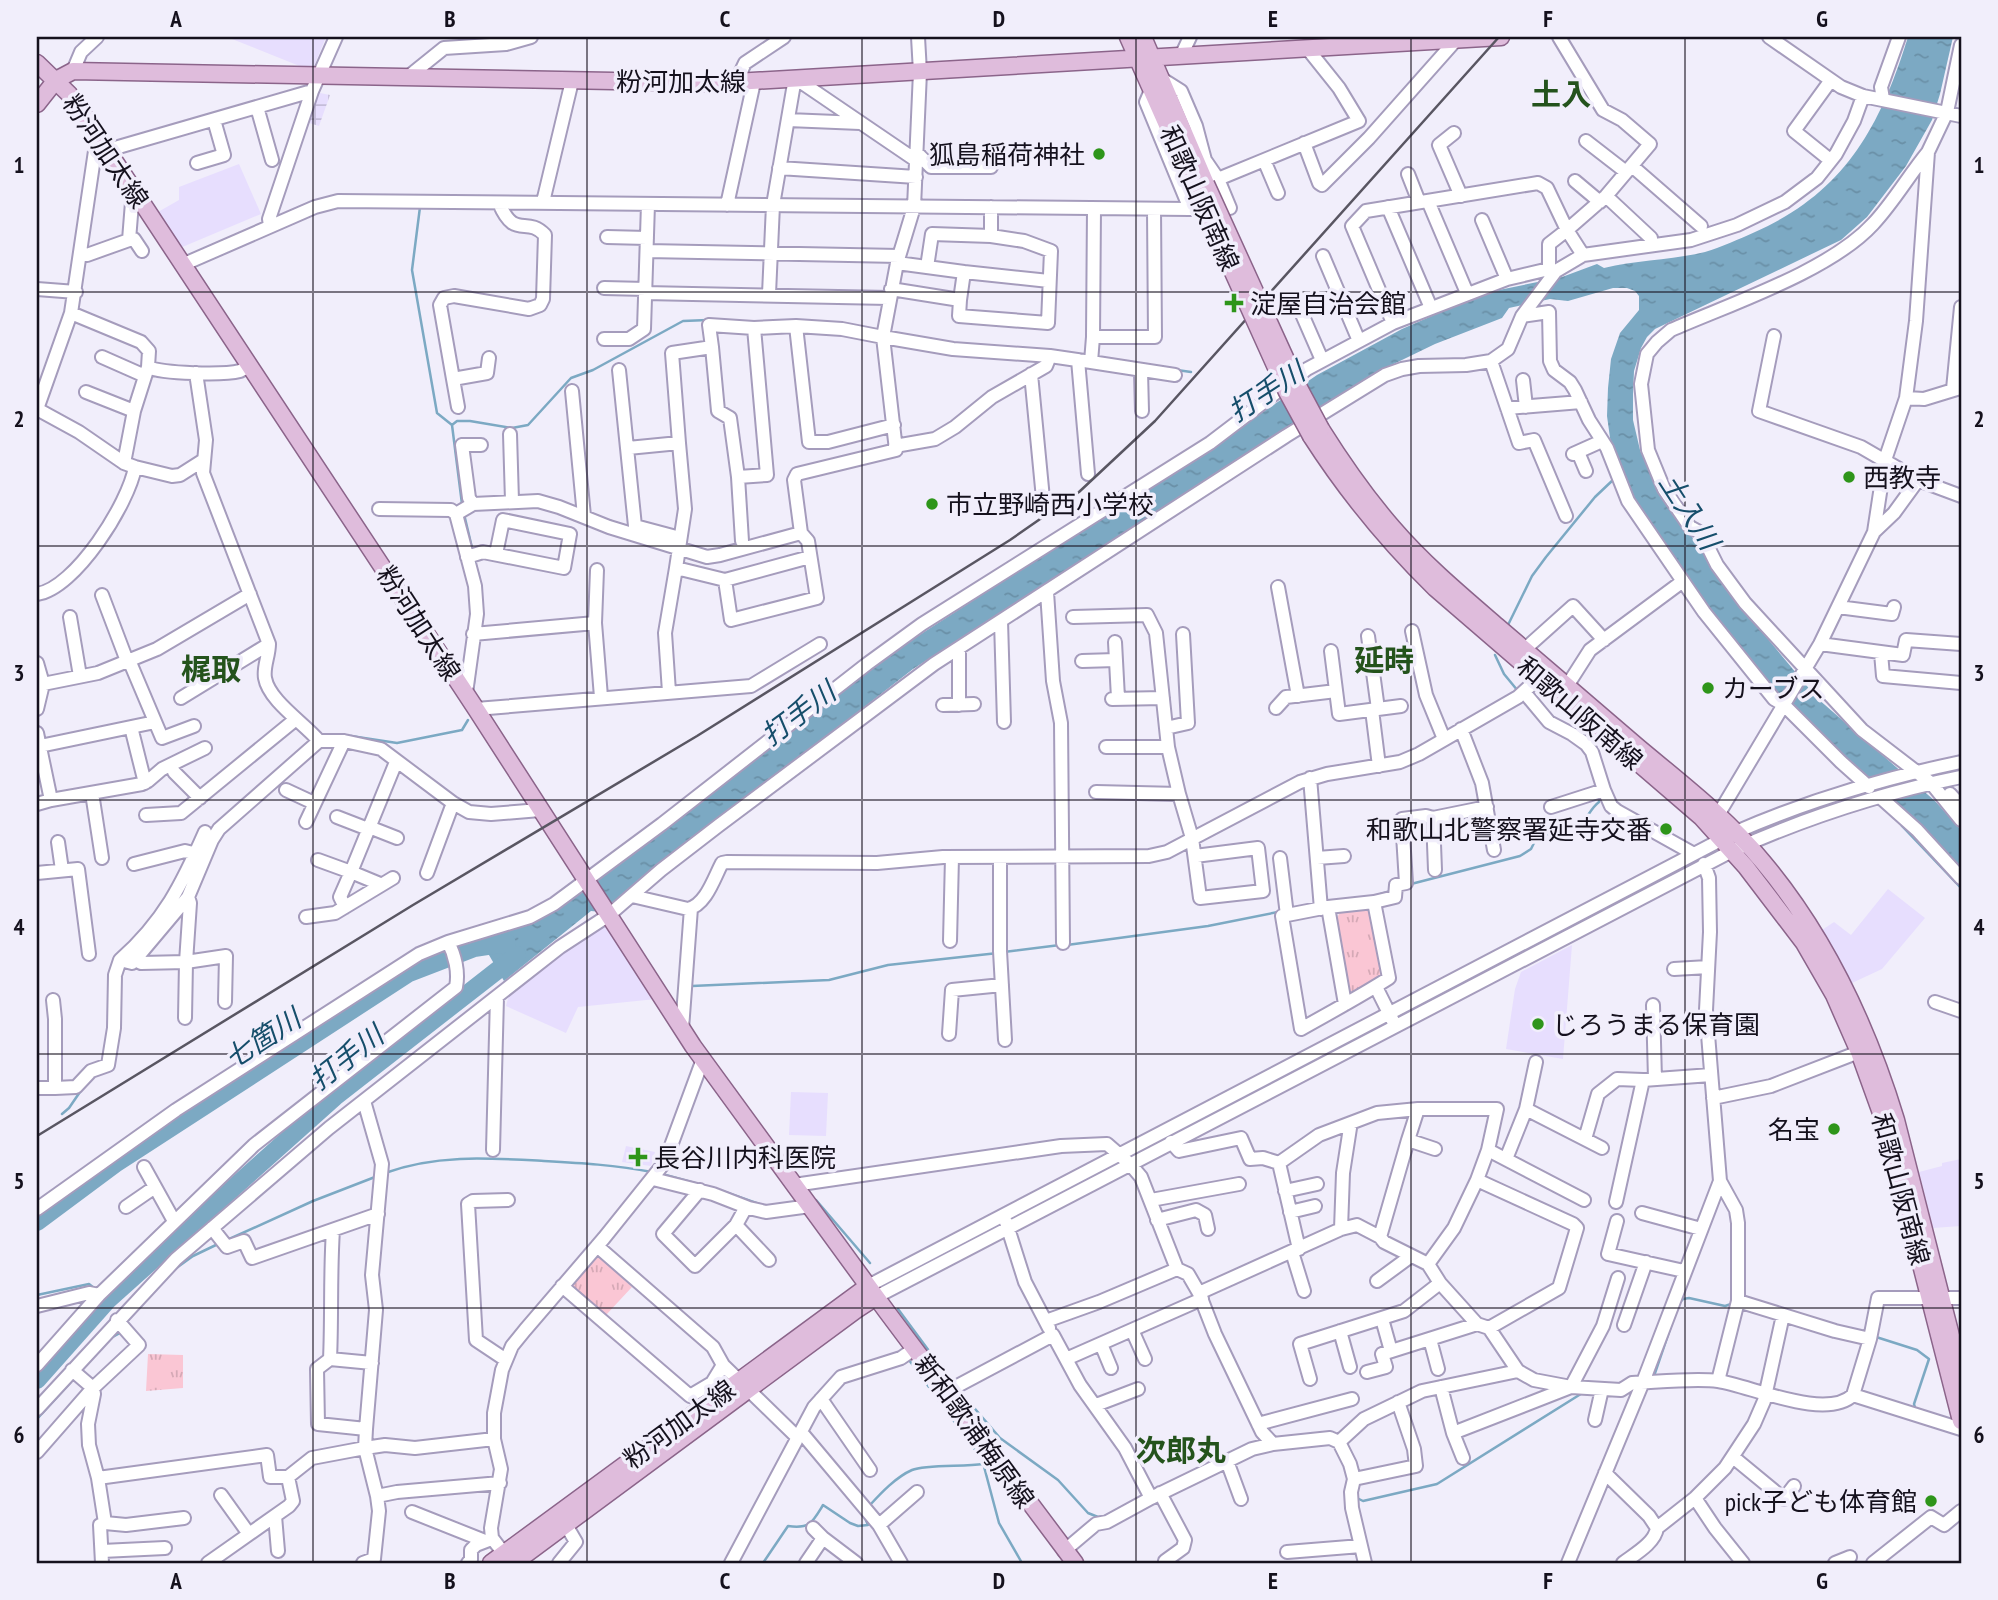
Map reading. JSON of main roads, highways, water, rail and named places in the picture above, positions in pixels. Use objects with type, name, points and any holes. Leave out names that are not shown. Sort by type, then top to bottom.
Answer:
[{"type":"main road","name":"和歌山阪南線","points":[[1128,37],[1146,59],[1206,183],[1287,392],[1316,432],[1394,529],[1440,577],[1525,649],[1544,673],[1567,686],[1718,815],[1766,892],[1804,943],[1834,995],[1859,1052],[1885,1124],[1935,1298],[1961,1376]]},
{"type":"main road","name":"和歌山阪南線","points":[[1143,37],[1146,59]]},
{"type":"main road","name":"粉河加太線","points":[[505,1561],[743,1385],[856,1310],[872,1292],[681,1029],[476,709],[250,365],[104,144],[56,80],[73,71],[314,83],[408,77],[754,82],[1146,59],[1404,40],[1492,37]]},
{"type":"main road","points":[[37,63],[56,80],[37,104]]},
{"type":"main road","name":"和歌山阪南線","points":[[1316,432],[1341,482],[1399,552],[1435,588],[1544,673],[1701,817],[1762,860],[1802,916],[1844,989],[1870,1045],[1896,1120],[1961,1421]]},
{"type":"main road","name":"新和歌浦梅原線","points":[[872,1292],[1069,1557]]},
{"type":"main road","name":"粉河加太線","points":[[505,1561],[566,1525],[743,1385]]},
{"type":"water","points":[[1908,37],[1953,37],[1932,120],[1906,166],[1867,217],[1841,240],[1655,329],[1641,348],[1634,371],[1633,420],[1640,450],[1654,482],[1737,602],[1817,698],[1935,801],[1961,830],[1961,870],[1915,820],[1799,716],[1709,614],[1631,496],[1611,445],[1607,416],[1608,388],[1611,359],[1620,333],[1639,310],[1639,296],[1627,288],[1613,288],[1568,301],[1550,299],[1509,308],[1502,318],[1435,344],[1371,375],[913,669],[601,912],[591,911],[504,981],[478,936],[538,918],[904,645],[1225,438],[1317,375],[1402,329],[1499,290],[1562,277],[1597,264],[1604,268],[1705,252],[1786,216],[1836,176],[1855,153],[1885,100]]},
{"type":"waterway","points":[[420,207],[412,270],[437,413],[452,425]]},
{"type":"waterway","points":[[452,425],[457,421],[512,428],[528,425],[571,378],[593,370],[683,321],[708,320]]},
{"type":"waterway","points":[[1177,370],[1191,372]]},
{"type":"waterway","points":[[452,425],[462,504]]},
{"type":"waterway","points":[[1508,625],[1532,576],[1595,497],[1614,479]]},
{"type":"waterway","points":[[464,514],[473,552]]},
{"type":"waterway","points":[[474,559],[479,576]]},
{"type":"waterway","points":[[1495,655],[1504,674],[1518,691]]},
{"type":"waterway","points":[[473,691],[475,673]]},
{"type":"waterway","points":[[351,736],[397,743],[462,730],[468,720]]},
{"type":"waterway","points":[[319,735],[344,735]]},
{"type":"waterway","points":[[1411,884],[1520,856],[1531,849],[1537,837],[1581,824],[1599,802],[1599,795]]},
{"type":"waterway","points":[[1902,826],[1961,888]]},
{"type":"waterway","points":[[181,898],[187,885]]},
{"type":"waterway","points":[[1374,896],[1391,891]]},
{"type":"waterway","points":[[1067,945],[1208,926],[1278,912]]},
{"type":"waterway","name":"七箇川","points":[[37,1222],[115,1164],[409,973],[474,948],[507,943]]},
{"type":"waterway","points":[[1004,952],[1060,945]]},
{"type":"waterway","points":[[692,986],[829,980],[888,965],[998,953]]},
{"type":"waterway","name":"打手川","points":[[37,1380],[108,1300],[335,1097],[517,955]]},
{"type":"waterway","points":[[62,1114],[82,1089]]},
{"type":"waterway","points":[[385,1173],[443,1160],[483,1158],[584,1164],[652,1172]]},
{"type":"waterway","points":[[662,1174],[702,1185]]},
{"type":"waterway","points":[[227,1240],[313,1201],[375,1177]]},
{"type":"waterway","points":[[725,1192],[762,1205]]},
{"type":"waterway","points":[[816,1200],[870,1263]]},
{"type":"waterway","points":[[175,1269],[193,1256],[218,1244]]},
{"type":"waterway","points":[[37,1295],[89,1284],[94,1288]]},
{"type":"waterway","points":[[1678,1304],[1689,1298],[1725,1306],[1731,1304]]},
{"type":"waterway","points":[[898,1309],[952,1382]]},
{"type":"waterway","points":[[1654,1376],[1671,1326]]},
{"type":"waterway","points":[[109,1339],[120,1333]]},
{"type":"waterway","points":[[1873,1336],[1917,1350],[1929,1359],[1914,1404],[1916,1411]]},
{"type":"waterway","points":[[909,1360],[982,1459],[999,1523],[1022,1563]]},
{"type":"waterway","points":[[37,1419],[70,1383]]},
{"type":"waterway","points":[[958,1389],[1000,1438],[1058,1480],[1088,1513],[1098,1517],[1106,1516]]},
{"type":"waterway","points":[[1357,1498],[1363,1501],[1437,1484],[1584,1392]]},
{"type":"waterway","points":[[870,1505],[884,1490],[912,1470],[983,1464]]},
{"type":"waterway","points":[[763,1563],[788,1526],[801,1527],[810,1523],[823,1505],[858,1526],[868,1525],[865,1518]]},
{"type":"railway","points":[[37,1136],[413,905],[697,736],[1010,540],[1079,492],[1155,421],[1499,37]]},
{"type":"place","name":"狐島稲荷神社","points":[[1099,154]]},
{"type":"place","name":"淀屋自治会館","points":[[1234,303]]},
{"type":"place","name":"西教寺","points":[[1849,477]]},
{"type":"place","name":"市立野崎西小学校","points":[[932,504]]},
{"type":"place","name":"カーブス","points":[[1708,688]]},
{"type":"place","name":"和歌山北警察署延寺交番","points":[[1666,829]]},
{"type":"place","name":"じろうまる保育園","points":[[1538,1024]]},
{"type":"place","name":"名宝","points":[[1834,1129]]},
{"type":"place","name":"長谷川内科医院","points":[[638,1157]]},
{"type":"place","name":"pick子ども体育館","points":[[1931,1501]]},
{"type":"district","name":"土入","points":[[1561,93]]},
{"type":"district","name":"延時","points":[[1384,659]]},
{"type":"district","name":"梶取","points":[[211,668]]},
{"type":"district","name":"次郎丸","points":[[1181,1449]]},
{"type":"water label","name":"土入川","points":[[1690,511]]}]
